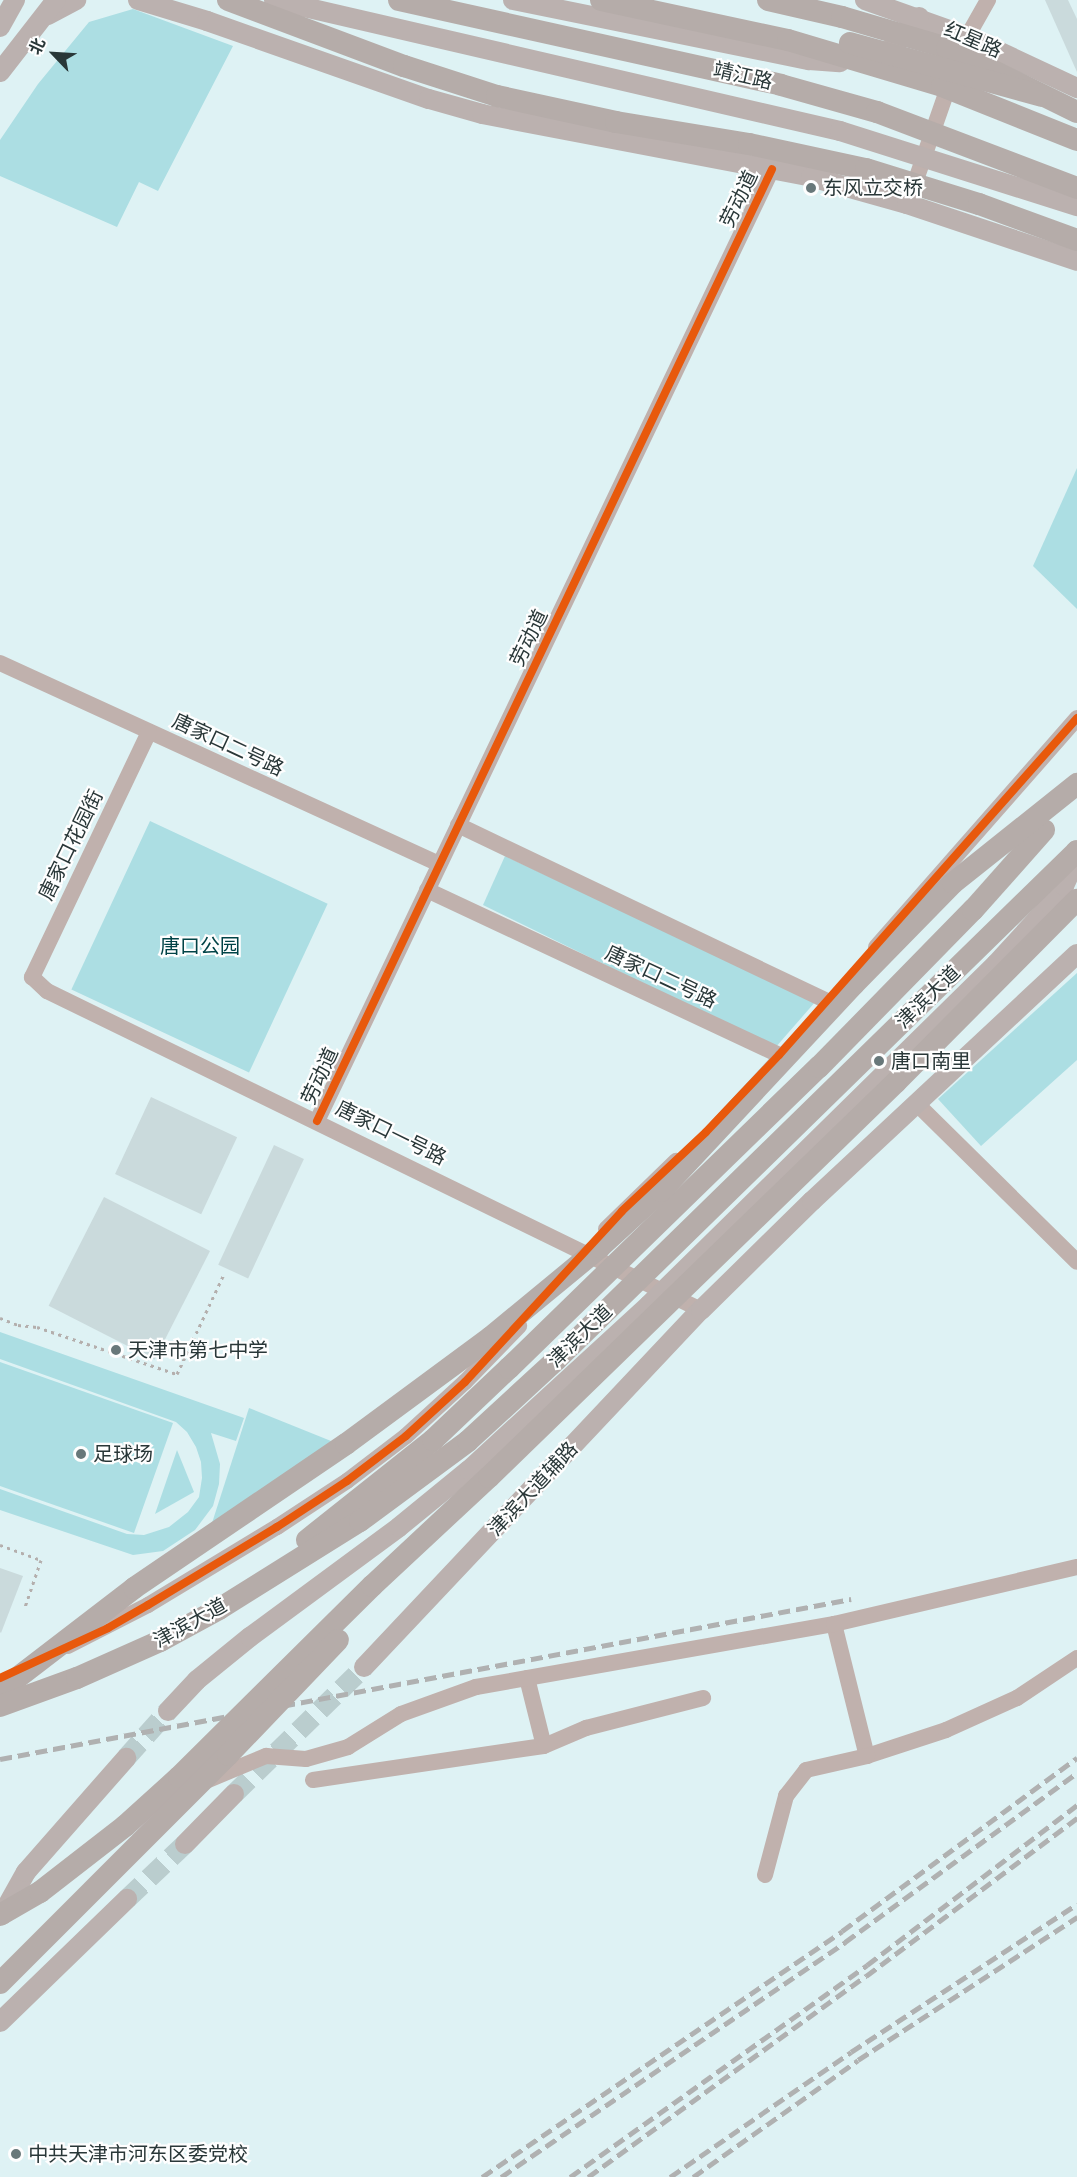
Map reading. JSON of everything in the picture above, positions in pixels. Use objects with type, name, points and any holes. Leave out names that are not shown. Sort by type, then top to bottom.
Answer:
[{"type":"highway","points":[[228,0],[404,66],[497,96],[616,122],[749,144],[866,169],[979,204],[1077,240]]},
{"type":"highway","name":"靖江路","points":[[399,0],[781,85],[877,112],[973,146],[1077,188]]},
{"type":"highway","points":[[601,0],[788,40],[942,86],[1077,140]]},
{"type":"highway","points":[[644,0],[807,32],[1042,96]]},
{"type":"highway","points":[[768,0],[842,17],[948,48],[1077,112]]},
{"type":"highway","points":[[253,1587],[432,1440],[764,1120],[973,910],[1044,830],[1077,786]]},
{"type":"highway","points":[[0,1691],[134,1588],[355,1438],[490,1337],[600,1247],[661,1191],[854,984],[953,883],[1077,786]]},
{"type":"highway","name":"津滨大道","points":[[0,1706],[77,1678],[160,1641],[219,1609],[360,1521],[468,1442],[556,1360],[1077,849]]},
{"type":"highway","name":"津滨大道","points":[[479,1473],[896,1082],[1077,900]]},
{"type":"highway","points":[[896,1082],[997,997],[1077,918]]},
{"type":"highway","points":[[0,1917],[39,1892],[125,1826],[372,1586],[479,1473]]},
{"type":"highway","points":[[0,1983],[228,1755],[355,1623],[479,1473]]},
{"type":"main road","points":[[1,26],[8,0]]},
{"type":"main road","points":[[1,26],[15,0]]},
{"type":"main road","points":[[0,72],[56,0]]},
{"type":"main road","points":[[34,26],[51,13],[75,0]]},
{"type":"main road","points":[[138,0],[207,21],[429,99],[482,114],[586,136],[772,169],[908,204],[1077,261]]},
{"type":"main road","points":[[274,0],[840,131],[1077,206]]},
{"type":"main road","points":[[513,0],[809,60],[856,63],[886,53],[919,17]]},
{"type":"main road","name":"红星路","points":[[865,0],[919,17],[966,36],[1077,88]]},
{"type":"main road","points":[[479,1473],[996,964],[1050,905],[1064,886],[1073,866],[1077,849]]},
{"type":"main road","name":"津滨大道辅路","points":[[364,1667],[701,1310],[916,1103],[1077,954]]},
{"type":"main road","name":"津滨大道","points":[[168,1711],[197,1680],[250,1637],[399,1527],[479,1473]]},
{"type":"main road","points":[[0,1917],[26,1872],[126,1758]]},
{"type":"main road","points":[[184,1844],[234,1794]]},
{"type":"main road","points":[[0,2022],[127,1899]]},
{"type":"street","points":[[908,204],[966,36],[988,0]]},
{"type":"street","name":"劳动道","points":[[317,1121],[772,169]]},
{"type":"street","name":"唐家口二号路","points":[[0,663],[439,864]]},
{"type":"street","points":[[0,1678],[118,1622],[277,1527],[347,1481],[406,1436],[465,1382],[622,1211],[706,1132],[779,1055],[1077,718]]},
{"type":"street","name":"唐家口花园街","points":[[32,977],[149,732]]},
{"type":"street","points":[[458,825],[828,1001]]},
{"type":"street","name":"唐家口二号路","points":[[427,890],[779,1055]]},
{"type":"street","name":"唐家口一号路","points":[[32,977],[46,991],[701,1310]]},
{"type":"street","points":[[916,1103],[1077,1262]]},
{"type":"street","points":[[0,1976],[209,1779],[266,1756],[306,1759],[348,1748],[401,1714],[476,1687],[834,1624],[1077,1567]]},
{"type":"street","points":[[834,1624],[867,1756]]},
{"type":"street","points":[[765,1875],[786,1796],[806,1770],[867,1756],[946,1730],[1017,1698],[1077,1658]]},
{"type":"street","points":[[527,1678],[544,1746]]},
{"type":"street","points":[[313,1780],[544,1746],[586,1728],[703,1698]]},
{"type":"path","points":[[0,1318],[18,1325],[37,1327],[177,1374],[224,1274]]},
{"type":"path","points":[[0,1545],[41,1560],[25,1607]]},
{"type":"green space","points":[[133,9],[233,46],[158,191],[139,182],[117,227],[0,176],[0,140],[38,84],[89,22]]},
{"type":"green space","points":[[1077,468],[1077,609],[1033,566]]},
{"type":"green space","name":"唐口公园","points":[[150,821],[328,904],[249,1072],[71,990]]},
{"type":"green space","points":[[505,856],[816,1001],[775,1048],[483,905]]},
{"type":"green space","points":[[1077,973],[1077,1060],[981,1146],[938,1099]]},
{"type":"green space","points":[[0,1332],[244,1418],[236,1441],[211,1433],[220,1464],[219,1484],[213,1506],[195,1530],[163,1551],[133,1555],[0,1510],[0,1489],[127,1534],[144,1535],[169,1527],[188,1512],[199,1497],[202,1478],[201,1462],[196,1447],[187,1432],[176,1422],[0,1359]]},
{"type":"green space","name":"足球场","points":[[0,1362],[173,1423],[134,1533],[0,1486]]},
{"type":"green space","points":[[249,1408],[336,1443],[212,1523]]},
{"type":"green space","points":[[177,1450],[194,1492],[155,1514]]},
{"type":"building","points":[[1045,0],[1068,0],[1077,19],[1077,72]]},
{"type":"building","points":[[151,1097],[237,1137],[201,1214],[115,1174]]},
{"type":"building","points":[[274,1145],[304,1159],[248,1279],[218,1265]]},
{"type":"building","points":[[104,1197],[210,1251],[155,1360],[49,1306]]},
{"type":"building","points":[[0,1568],[23,1576],[1,1633],[0,1632]]},
{"type":"tunnel","points":[[234,1794],[364,1667]]},
{"type":"tunnel","points":[[126,1758],[168,1711]]},
{"type":"tunnel","points":[[127,1899],[185,1844]]},
{"type":"railway","points":[[0,1759],[851,1599]]},
{"type":"railway","points":[[482,2177],[842,1931],[1077,1758]]},
{"type":"railway","points":[[501,2177],[845,1942],[1077,1773]]},
{"type":"railway","points":[[570,2177],[867,1965],[1077,1805]]},
{"type":"railway","points":[[588,2177],[866,1976],[1077,1818]]},
{"type":"railway","points":[[670,2177],[851,2052],[1077,1904]]},
{"type":"railway","points":[[693,2177],[858,2060],[1077,1917]]},
{"type":"cycle path","points":[[317,1121],[772,169]]},
{"type":"cycle path","points":[[0,1678],[108,1628],[148,1605],[277,1527],[347,1481],[406,1436],[465,1382],[622,1211],[706,1132],[779,1055],[1077,718]]},
{"type":"place","name":"东风立交桥","points":[[811,188]]},
{"type":"place","name":"唐口南里","points":[[879,1061]]},
{"type":"place","name":"天津市第七中学","points":[[116,1350]]},
{"type":"place","name":"足球场","points":[[81,1454]]},
{"type":"place","name":"中共天津市河东区委党校","points":[[16,2154]]}]
